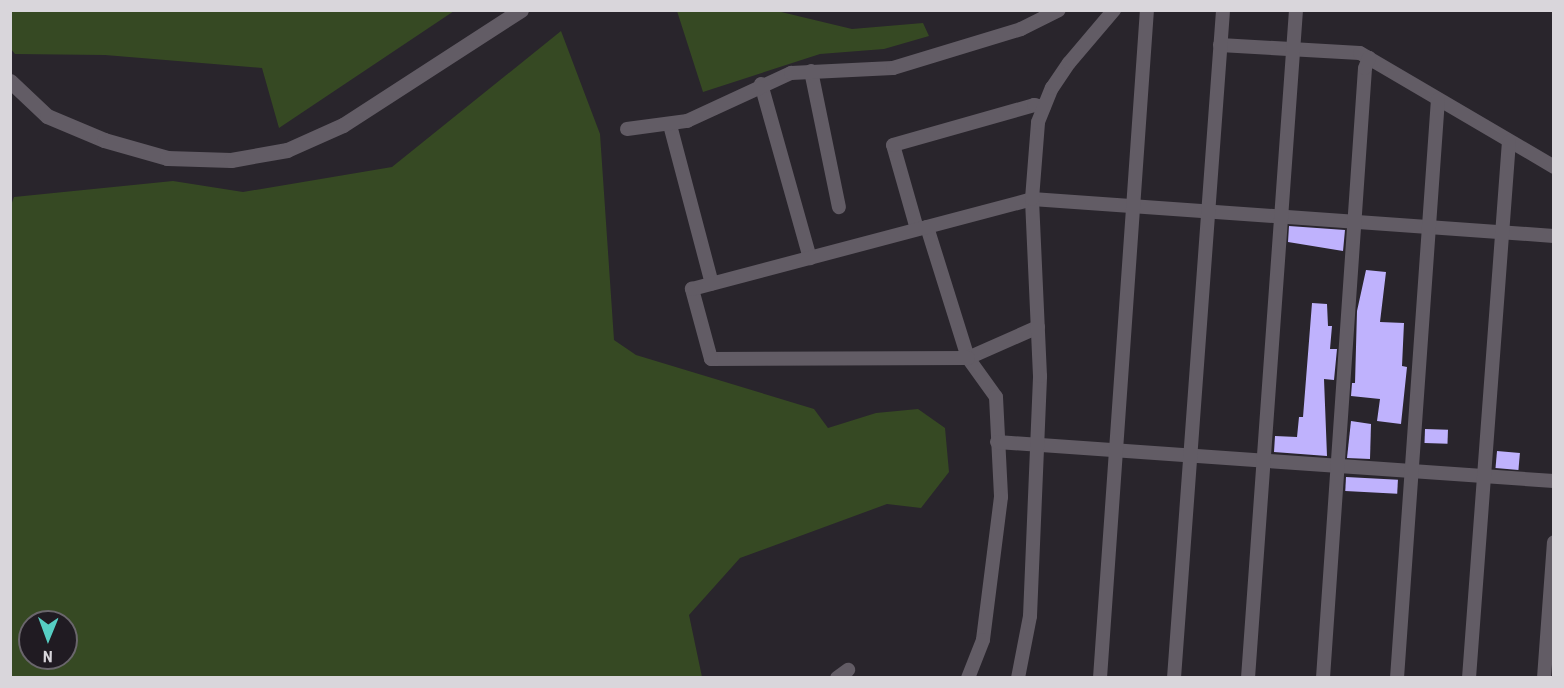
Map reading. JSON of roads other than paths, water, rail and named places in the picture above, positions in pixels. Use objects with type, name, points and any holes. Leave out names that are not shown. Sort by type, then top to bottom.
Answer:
[{"type":"street","points":[[10,81],[47,116],[104,140],[167,158],[231,160],[287,150],[343,125],[521,10]]},
{"type":"street","points":[[627,129],[687,121],[761,84],[811,71],[893,68],[1021,29],[1059,10]]},
{"type":"street","points":[[1017,678],[1030,615],[1037,445],[1038,327],[1032,164],[1044,107],[1069,63],[1114,10]]},
{"type":"street","points":[[1100,678],[1148,10]]},
{"type":"street","points":[[1174,678],[1223,10]]},
{"type":"street","points":[[1248,678],[1296,10]]},
{"type":"street","points":[[1220,45],[1293,47],[1360,53],[1554,168]]},
{"type":"street","points":[[1323,678],[1365,68],[1369,58]]},
{"type":"street","points":[[811,71],[838,207]]},
{"type":"street","points":[[761,84],[810,258]]},
{"type":"street","points":[[1397,678],[1438,99]]},
{"type":"street","points":[[968,678],[983,640],[1001,497],[996,397],[968,358],[893,145],[1034,105],[1044,107]]},
{"type":"street","points":[[670,125],[712,284]]},
{"type":"street","points":[[1469,678],[1509,141]]},
{"type":"street","points":[[1038,327],[968,358],[711,359],[693,289],[1032,199],[1554,236]]},
{"type":"street","points":[[997,442],[1554,482]]},
{"type":"street","points":[[1544,678],[1554,542]]}]
